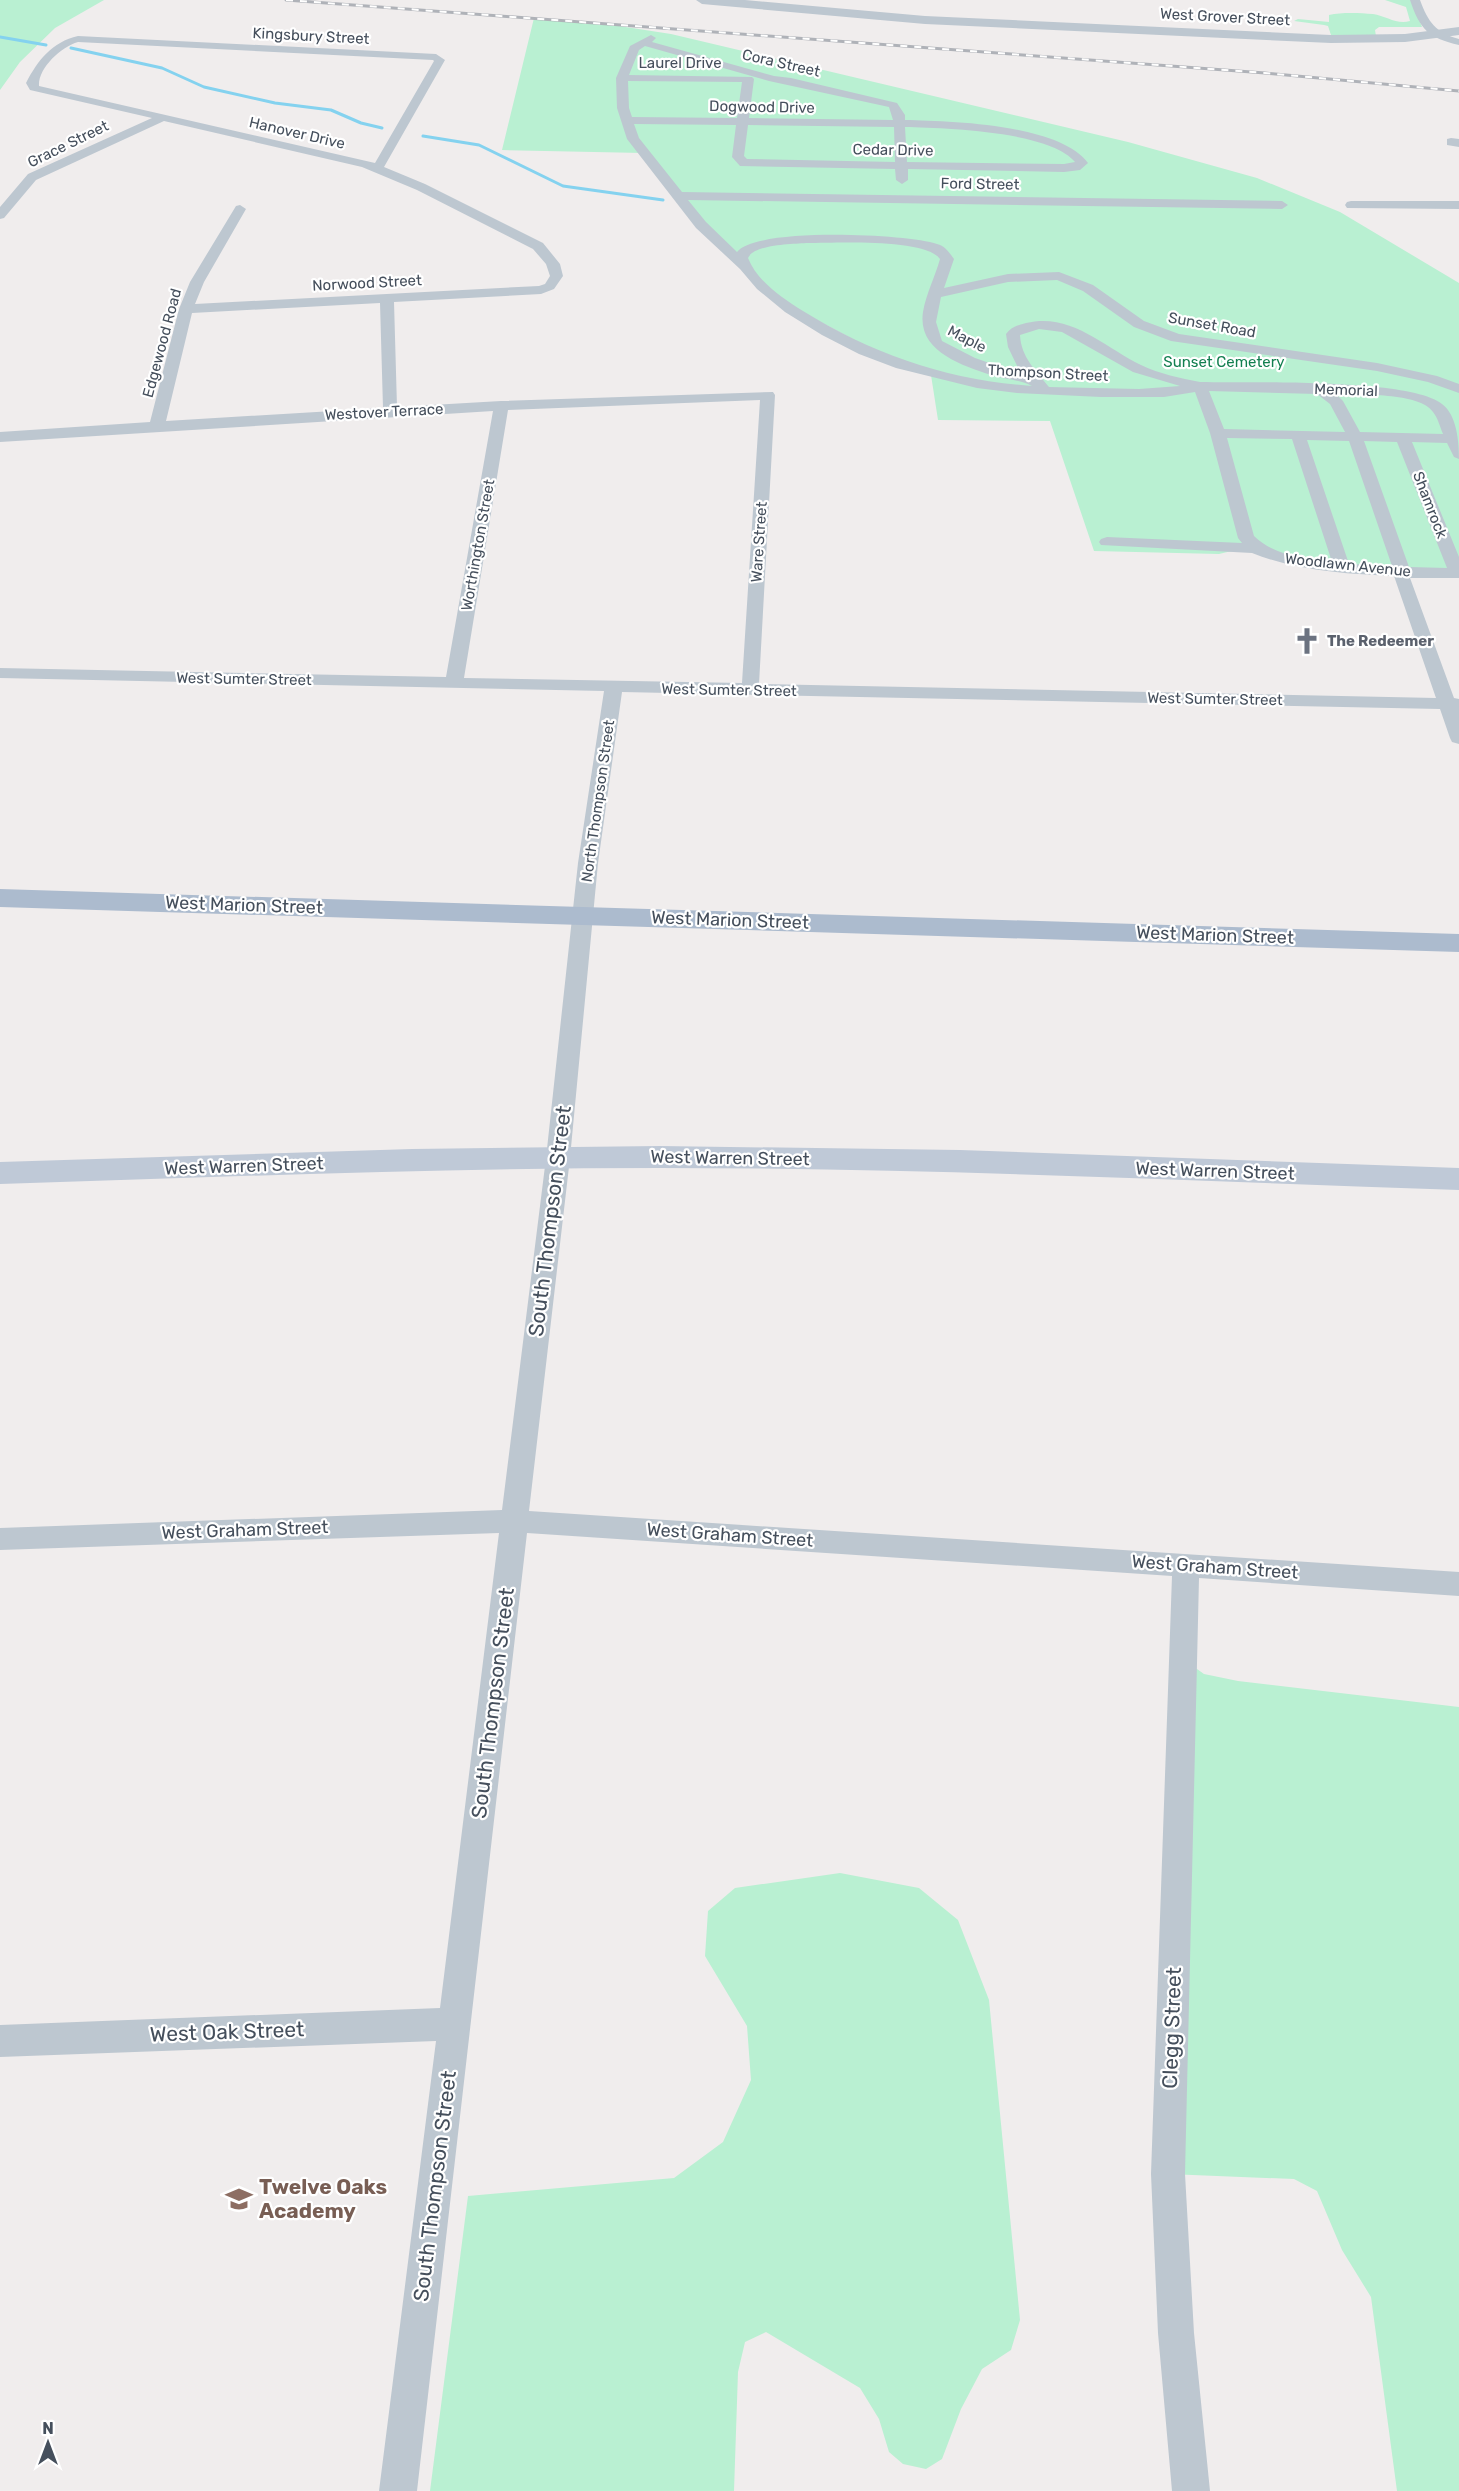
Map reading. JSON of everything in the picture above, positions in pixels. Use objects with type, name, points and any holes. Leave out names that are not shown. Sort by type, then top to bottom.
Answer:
[{"type":"main road","name":"West Marion Street","points":[[0,898],[1459,943]]},
{"type":"main road","name":"West Warren Street","points":[[0,1173],[558,1158],[822,1159],[1459,1179]]},
{"type":"street","points":[[1415,0],[1422,23],[1436,35],[1459,42]]},
{"type":"street","name":"West Grover Street","points":[[712,1],[864,16],[1360,39],[1436,35],[1459,31]]},
{"type":"street","name":"Kingsbury Street","points":[[57,48],[61,43],[78,39],[436,57],[440,60],[378,168]]},
{"type":"street","name":"Thompson Street","points":[[646,40],[634,48],[622,78],[626,120],[637,147],[701,225],[746,268],[770,296],[816,326],[897,364],[984,387],[1055,393],[1162,393],[1182,392],[1200,386]]},
{"type":"street","name":"Cora Street","points":[[646,40],[773,79],[896,107],[903,199]]},
{"type":"street","name":"Hanover Drive","points":[[57,48],[36,73],[32,82],[34,88],[378,168],[538,246],[548,256],[556,272],[555,284],[551,287]]},
{"type":"street","name":"Laurel Drive","points":[[622,78],[773,79]]},
{"type":"street","points":[[743,122],[748,79]]},
{"type":"street","name":"Grace Street","points":[[0,215],[33,177],[162,118]]},
{"type":"street","name":"Dogwood Drive","points":[[626,120],[898,124]]},
{"type":"street","name":"Cedar Drive","points":[[743,122],[739,159],[751,164],[1015,168],[1071,168],[1081,165],[1082,160],[1063,148],[983,128],[898,124]]},
{"type":"street","name":"Ford Street","points":[[678,196],[1282,205]]},
{"type":"street","points":[[1351,205],[1459,205]]},
{"type":"street","name":"Edgewood Road","points":[[157,426],[186,309],[197,282],[240,209]]},
{"type":"street","points":[[746,268],[741,258],[747,250],[778,242],[831,240],[918,243],[935,248],[946,256],[936,294]]},
{"type":"street","name":"Sunset Road","points":[[936,294],[1008,278],[1059,276],[1088,288],[1138,324],[1176,338],[1377,367],[1459,389]]},
{"type":"street","name":"Norwood Street","points":[[186,309],[523,291],[551,287]]},
{"type":"street","name":"Maple","points":[[936,294],[930,302],[929,316],[936,343],[955,354],[1010,376],[1033,380]]},
{"type":"street","points":[[387,298],[390,411]]},
{"type":"street","points":[[1055,393],[1033,380],[1012,342],[1012,337],[1017,330],[1044,325],[1071,329],[1121,360],[1154,376],[1200,386],[1218,433],[1246,538],[1252,548]]},
{"type":"street","name":"Memorial","points":[[1200,386],[1383,390],[1427,400],[1434,404],[1444,415],[1457,444]]},
{"type":"street","points":[[1320,389],[1336,401],[1355,436],[1402,572],[1402,578],[1453,704],[1459,738]]},
{"type":"street","name":"Westover Terrace","points":[[0,437],[390,411],[768,395]]},
{"type":"street","name":"Ware Street","points":[[750,690],[768,395]]},
{"type":"street","name":"Worthington Street","points":[[454,684],[501,405]]},
{"type":"street","points":[[1218,433],[1403,438],[1457,444]]},
{"type":"street","points":[[1298,435],[1342,567]]},
{"type":"street","name":"Shamrock","points":[[1403,438],[1458,573]]},
{"type":"street","points":[[1436,522],[1459,523]]},
{"type":"street","name":"Woodlawn Avenue","points":[[1107,542],[1252,548],[1280,559],[1342,567],[1402,572],[1458,573]]},
{"type":"street","name":"West Sumter Street","points":[[0,674],[1453,704]]},
{"type":"street","name":"North Thompson Street","points":[[584,915],[588,863],[614,687]]},
{"type":"street","name":"South Thompson Street","points":[[398,2491],[558,1158],[584,915]]},
{"type":"street","name":"West Graham Street","points":[[0,1539],[515,1521],[1459,1584]]},
{"type":"street","name":"Clegg Street","points":[[1186,1565],[1168,2174],[1176,2332],[1191,2491]]},
{"type":"street","name":"West Oak Street","points":[[0,2041],[454,2024]]},
{"type":"green space","points":[[0,0],[104,0],[55,28],[20,62],[0,90]]},
{"type":"green space","points":[[1385,0],[1412,0],[1422,27],[1379,27],[1375,30],[1376,36],[1331,35],[1328,26],[1294,21],[1298,19],[1329,22],[1329,15],[1351,13],[1373,14],[1401,22],[1410,21],[1406,7]]},
{"type":"green space","name":"Sunset Cemetery","points":[[534,18],[619,26],[671,34],[1128,142],[1257,178],[1340,212],[1459,283],[1459,573],[1345,568],[1246,551],[1219,554],[1094,551],[1050,421],[938,420],[931,375],[907,368],[770,295],[643,153],[502,150]]},
{"type":"green space","points":[[1183,1659],[1204,1674],[1238,1681],[1459,1707],[1459,2491],[1397,2491],[1371,2297],[1342,2250],[1317,2191],[1294,2179],[1168,2174]]},
{"type":"green space","points":[[840,1873],[919,1888],[958,1920],[989,2000],[1020,2320],[1011,2350],[982,2369],[961,2409],[942,2459],[926,2469],[903,2464],[889,2452],[879,2419],[860,2388],[766,2332],[745,2342],[738,2372],[734,2491],[430,2491],[468,2196],[674,2178],[723,2142],[751,2080],[747,2026],[705,1956],[708,1911],[735,1888]]},
{"type":"waterway","points":[[0,37],[46,45]]},
{"type":"waterway","points":[[71,48],[162,68],[204,87],[275,103],[331,110],[361,123],[382,128]]},
{"type":"waterway","points":[[423,136],[479,145],[563,186],[663,200]]},
{"type":"railway","points":[[286,0],[1265,73],[1459,91]]},
{"type":"place","name":"The Redeemer","points":[[1307,641]]},
{"type":"place","name":"Twelve Oaks Academy","points":[[239,2199]]}]
